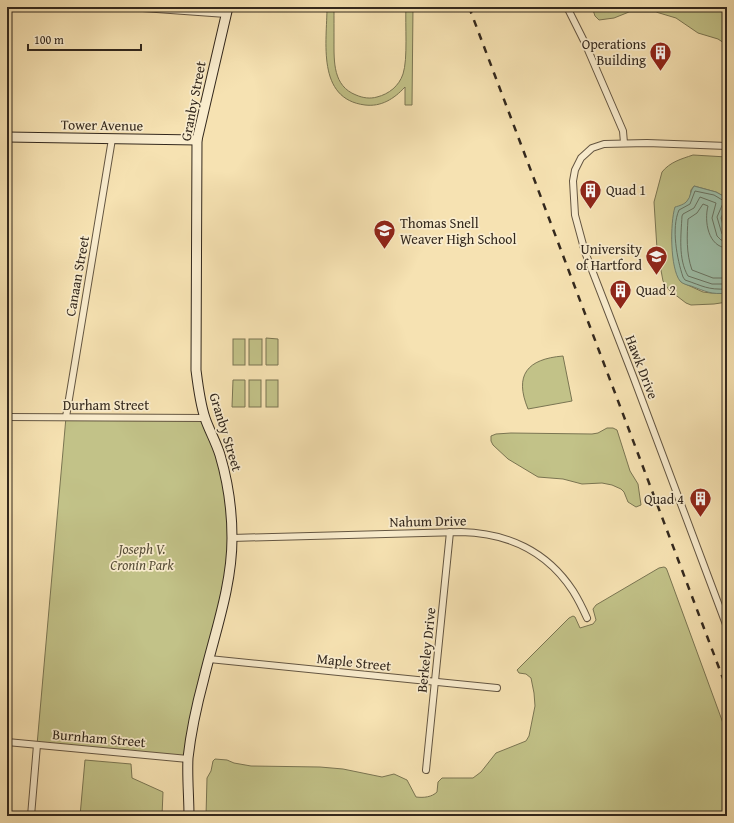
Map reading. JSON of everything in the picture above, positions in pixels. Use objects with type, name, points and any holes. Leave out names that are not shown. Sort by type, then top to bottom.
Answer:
[{"type":"main road","name":"Granby Street","points":[[189,816],[188,759],[194,720],[225,599],[230,572],[232,538],[231,507],[226,480],[220,454],[205,418],[198,388],[196,370],[197,140],[227,10]]},
{"type":"main road","name":"Tower Avenue","points":[[7,137],[197,140]]},
{"type":"street","points":[[129,7],[227,10]]},
{"type":"street","points":[[568,7],[623,131],[624,143]]},
{"type":"street","name":"Canaan Street","points":[[66,417],[112,139]]},
{"type":"street","name":"Hawk Drive","points":[[727,146],[624,143],[599,145],[589,150],[581,158],[575,170],[574,181],[574,203],[578,228],[594,278],[633,376],[727,627]]},
{"type":"street","name":"Durham Street","points":[[7,417],[205,418]]},
{"type":"street","name":"Nahum Drive","points":[[232,538],[450,532],[487,534],[513,541],[530,550],[552,566],[564,578],[573,591],[587,618]]},
{"type":"street","name":"Berkeley Drive","points":[[426,770],[450,532]]},
{"type":"street","name":"Maple Street","points":[[209,659],[497,688]]},
{"type":"street","name":"Burnham Street","points":[[7,742],[188,759]]},
{"type":"street","points":[[31,816],[37,745]]},
{"type":"green space","points":[[327,7],[334,7],[334,57],[336,72],[339,79],[348,91],[359,96],[374,98],[389,92],[396,86],[403,74],[405,68],[406,7],[413,7],[412,105],[405,105],[405,87],[392,98],[376,105],[365,105],[349,100],[338,92],[331,80],[326,51]]},
{"type":"green space","points":[[592,7],[727,7],[727,45],[718,39],[698,33],[676,18],[656,12],[629,12],[614,18],[599,20],[595,16]]},
{"type":"green space","points":[[693,155],[727,157],[727,198],[716,192],[694,186],[691,190],[690,198],[672,238],[675,267],[681,282],[703,292],[727,293],[727,302],[691,305],[669,290],[663,281],[657,249],[654,202],[662,172],[672,163]]},
{"type":"green space","points":[[727,203],[727,240],[721,218]]},
{"type":"green space","points":[[266,338],[278,339],[278,365],[266,365]]},
{"type":"green space","points":[[233,339],[245,339],[245,365],[233,365]]},
{"type":"green space","points":[[249,339],[262,339],[262,365],[249,365]]},
{"type":"green space","points":[[563,356],[572,401],[528,409],[522,387],[523,378],[527,371],[532,365],[540,361]]},
{"type":"green space","points":[[233,380],[245,380],[245,407],[232,407]]},
{"type":"green space","points":[[249,380],[261,380],[261,407],[249,407]]},
{"type":"green space","points":[[266,380],[278,380],[278,407],[266,407]]},
{"type":"green space","name":"Joseph V. Cronin Park","points":[[66,417],[205,418],[220,454],[232,538],[188,759],[37,745]]},
{"type":"green space","points":[[607,428],[617,430],[630,471],[638,484],[641,505],[636,507],[628,502],[624,492],[612,485],[602,483],[582,484],[563,479],[538,477],[508,459],[493,445],[491,441],[491,436],[496,434],[592,434],[598,433]]},
{"type":"green space","points":[[664,567],[667,570],[727,734],[727,816],[206,816],[207,778],[215,759],[227,760],[234,763],[251,766],[320,767],[343,769],[382,777],[394,774],[407,780],[416,797],[428,797],[435,794],[437,792],[438,782],[442,778],[473,778],[481,772],[496,753],[526,741],[529,736],[535,706],[534,693],[531,678],[526,674],[519,673],[517,670],[569,618],[573,616],[575,617],[580,628],[593,624],[596,620],[593,609],[596,605],[659,568]]},
{"type":"green space","points":[[85,760],[131,764],[132,778],[163,792],[162,816],[80,816]]},
{"type":"water","points":[[694,186],[716,192],[727,198],[727,203],[721,218],[727,240],[727,293],[712,293],[682,283],[674,266],[672,245],[673,214],[675,207],[686,202]]},
{"type":"railway","points":[[469,7],[727,689]]},
{"type":"place","name":"Operations Building","points":[[661,72]]},
{"type":"place","name":"Quad 1","points":[[591,210]]},
{"type":"place","name":"Thomas Snell Weaver High School","points":[[384,250]]},
{"type":"place","name":"University of Hartford","points":[[657,276]]},
{"type":"place","name":"Quad 2","points":[[621,310]]},
{"type":"place","name":"Quad 4","points":[[700,518]]}]
